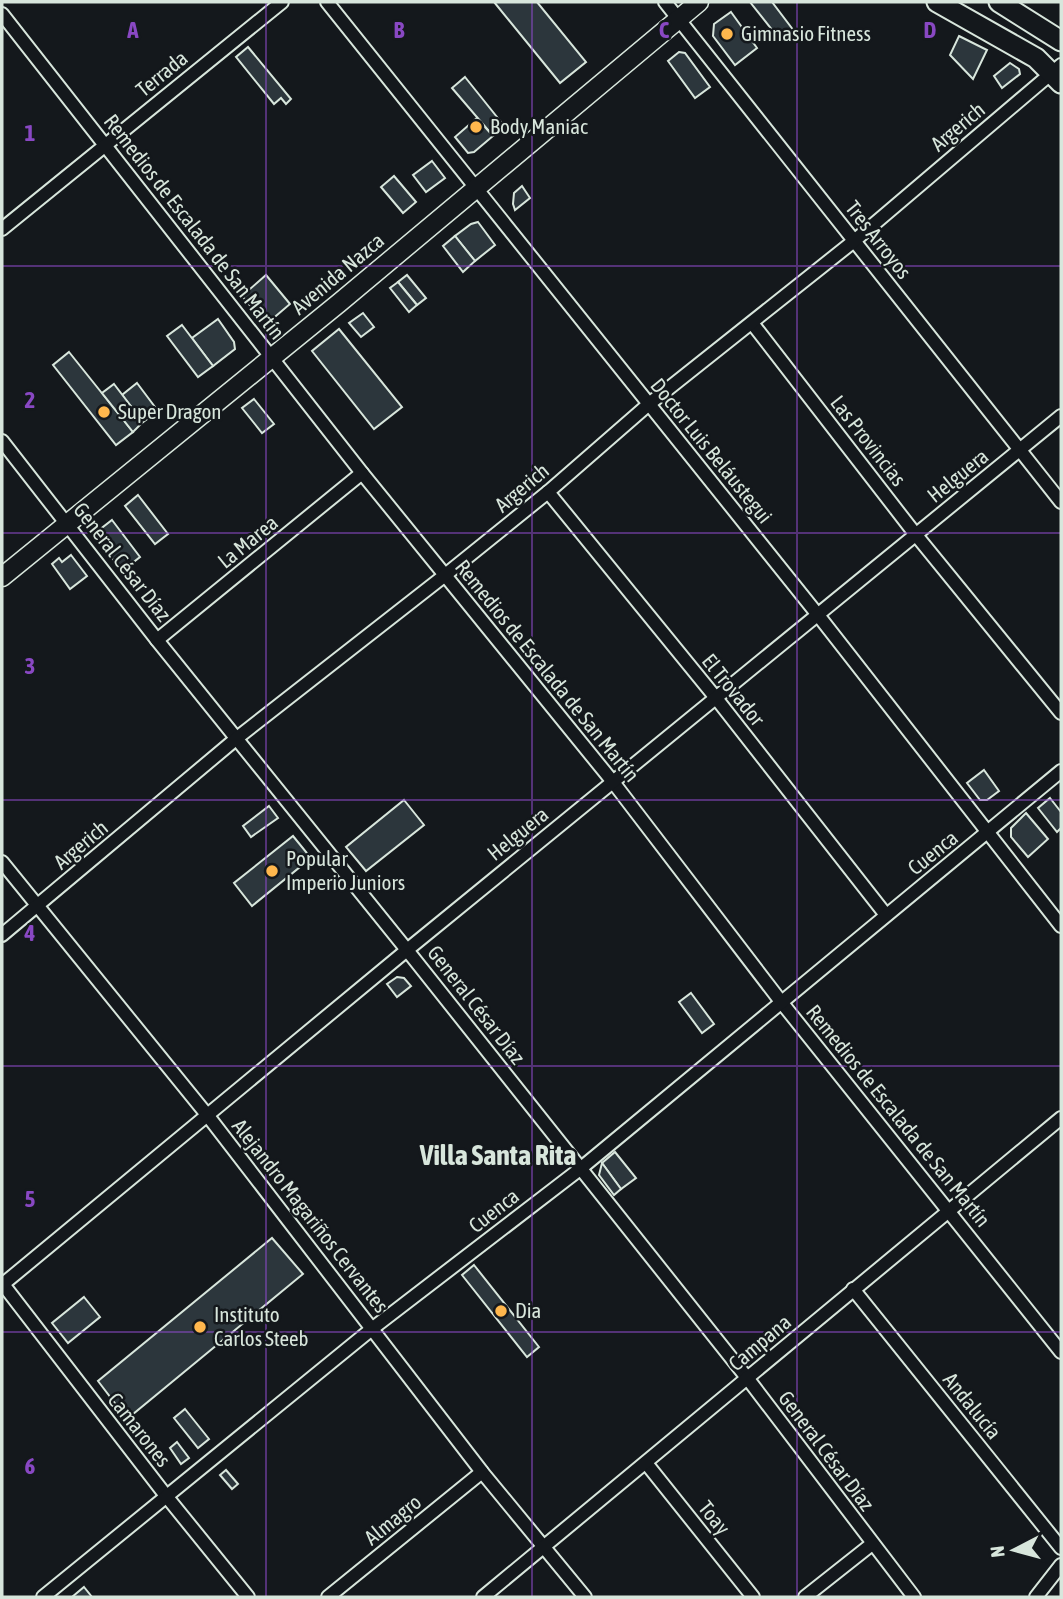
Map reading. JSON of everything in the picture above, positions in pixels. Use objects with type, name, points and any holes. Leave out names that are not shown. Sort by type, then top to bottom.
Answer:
[{"type":"main road","name":"Avenida Nazca","points":[[2,578],[699,2]]},
{"type":"main road","points":[[937,2],[1058,73]]},
{"type":"main road","points":[[999,2],[1061,41]]},
{"type":"street","name":"Terrada","points":[[2,229],[282,2]]},
{"type":"street","name":"Doctor Luis Beláustegui","points":[[327,2],[818,615],[1061,926]]},
{"type":"street","name":"Tres Arroyos","points":[[665,2],[1061,502]]},
{"type":"street","name":"Remedios de Escalada de San Martín","points":[[2,14],[362,473],[613,782],[782,1003],[1061,1352]]},
{"type":"street","name":"Argerich","points":[[2,935],[237,738],[548,492],[649,404],[1058,73]]},
{"type":"street","name":"Las Provincias","points":[[752,323],[916,535],[1061,713]]},
{"type":"street","name":"Helguera","points":[[2,1284],[1061,416]]},
{"type":"street","name":"General César Díaz","points":[[2,441],[157,640],[748,1379],[914,1597]]},
{"type":"street","name":"La Marea","points":[[157,640],[362,473]]},
{"type":"street","name":"El Trovador","points":[[548,492],[716,698],[886,915]]},
{"type":"street","name":"Cuenca","points":[[43,1597],[373,1328],[580,1169],[1061,771]]},
{"type":"street","name":"Alejandro Magariños Cervantes","points":[[2,862],[208,1116],[482,1472],[585,1597]]},
{"type":"street","name":"Campana","points":[[483,1597],[1061,1118]]},
{"type":"street","name":"Camarones","points":[[2,1284],[248,1597]]},
{"type":"street","name":"Andalucía","points":[[853,1290],[1061,1548]]},
{"type":"street","name":"Toay","points":[[646,1463],[753,1597]]},
{"type":"street","name":"Almagro","points":[[327,1597],[482,1472]]},
{"type":"street","points":[[805,1597],[872,1544]]},
{"type":"street","points":[[1036,1597],[1061,1565]]},
{"type":"building","points":[[494,2],[537,2],[586,62],[560,83]]},
{"type":"building","points":[[750,2],[772,2],[794,31],[781,41]]},
{"type":"building","points":[[731,12],[757,48],[735,65],[713,36],[714,24]]},
{"type":"building","points":[[959,36],[987,50],[973,79],[950,55]]},
{"type":"building","points":[[248,47],[291,99],[286,104],[281,98],[274,104],[236,57]]},
{"type":"building","points":[[679,52],[685,53],[710,87],[695,98],[668,61]]},
{"type":"building","points":[[1010,63],[1019,69],[1020,74],[1002,88],[994,76]]},
{"type":"building","points":[[465,77],[505,127],[493,136],[452,88]]},
{"type":"building","name":"Body Maniac","points":[[477,118],[493,136],[474,152],[468,153],[455,137]]},
{"type":"building","points":[[432,161],[445,178],[426,192],[413,175]]},
{"type":"building","points":[[394,176],[416,202],[403,213],[381,187]]},
{"type":"building","points":[[522,186],[530,198],[515,210],[514,193]]},
{"type":"building","points":[[478,222],[495,245],[475,261],[455,236]]},
{"type":"building","points":[[455,236],[475,261],[463,272],[443,246]]},
{"type":"building","points":[[266,275],[290,304],[270,321],[259,316],[242,296]]},
{"type":"building","points":[[407,275],[426,298],[417,305],[398,282]]},
{"type":"building","points":[[398,282],[417,305],[409,312],[390,288]]},
{"type":"building","points":[[363,313],[374,327],[361,337],[349,323]]},
{"type":"building","points":[[218,319],[234,342],[235,349],[213,366],[192,338]]},
{"type":"building","points":[[182,325],[213,366],[198,377],[167,336]]},
{"type":"building","points":[[339,329],[402,407],[374,429],[312,351]]},
{"type":"building","name":"Super Dragon","points":[[69,352],[133,432],[116,445],[53,365]]},
{"type":"building","points":[[137,383],[158,411],[143,422],[122,395]]},
{"type":"building","points":[[114,384],[143,422],[133,432],[102,393]]},
{"type":"building","points":[[254,399],[274,424],[262,433],[242,408]]},
{"type":"building","points":[[138,495],[168,534],[155,544],[125,506]]},
{"type":"building","points":[[112,520],[140,557],[122,571],[94,534]]},
{"type":"building","points":[[71,555],[87,576],[70,589],[52,564],[59,558],[62,562]]},
{"type":"building","points":[[984,770],[999,791],[987,800],[980,800],[967,783]]},
{"type":"building","points":[[1050,798],[1061,812],[1061,828],[1057,832],[1038,808]]},
{"type":"building","points":[[404,800],[424,825],[366,871],[346,847]]},
{"type":"building","points":[[269,806],[278,818],[251,837],[243,826]]},
{"type":"building","points":[[1026,813],[1048,839],[1028,857],[1011,837],[1011,828]]},
{"type":"building","name":"Popular Imperio Juniors","points":[[293,836],[311,858],[252,906],[234,883]]},
{"type":"building","points":[[397,977],[404,978],[411,986],[397,997],[387,984]]},
{"type":"building","points":[[691,993],[714,1024],[702,1033],[679,1002]]},
{"type":"building","points":[[615,1152],[636,1178],[621,1189],[602,1163]]},
{"type":"building","points":[[602,1163],[621,1189],[614,1195],[599,1175]]},
{"type":"building","name":"Instituto Carlos Steeb","points":[[272,1238],[303,1274],[127,1419],[98,1381]]},
{"type":"building","name":"Dia","points":[[474,1265],[539,1347],[527,1357],[462,1275]]},
{"type":"building","points":[[84,1297],[100,1317],[68,1343],[52,1323]]},
{"type":"building","points":[[185,1409],[209,1439],[198,1448],[174,1418]]},
{"type":"building","points":[[177,1442],[189,1458],[181,1464],[170,1448]]},
{"type":"building","points":[[226,1470],[238,1484],[232,1489],[220,1475]]},
{"type":"building","points":[[84,1587],[92,1597],[72,1597]]},
{"type":"place","name":"Gimnasio Fitness","points":[[727,34]]},
{"type":"place","name":"Body Maniac","points":[[476,127]]},
{"type":"place","name":"Super Dragon","points":[[104,412]]},
{"type":"place","name":"Popular Imperio Juniors","points":[[272,871]]},
{"type":"place","name":"Dia","points":[[501,1311]]},
{"type":"place","name":"Instituto Carlos Steeb","points":[[200,1327]]},
{"type":"district","name":"Villa Santa Rita","points":[[498,1155]]}]
